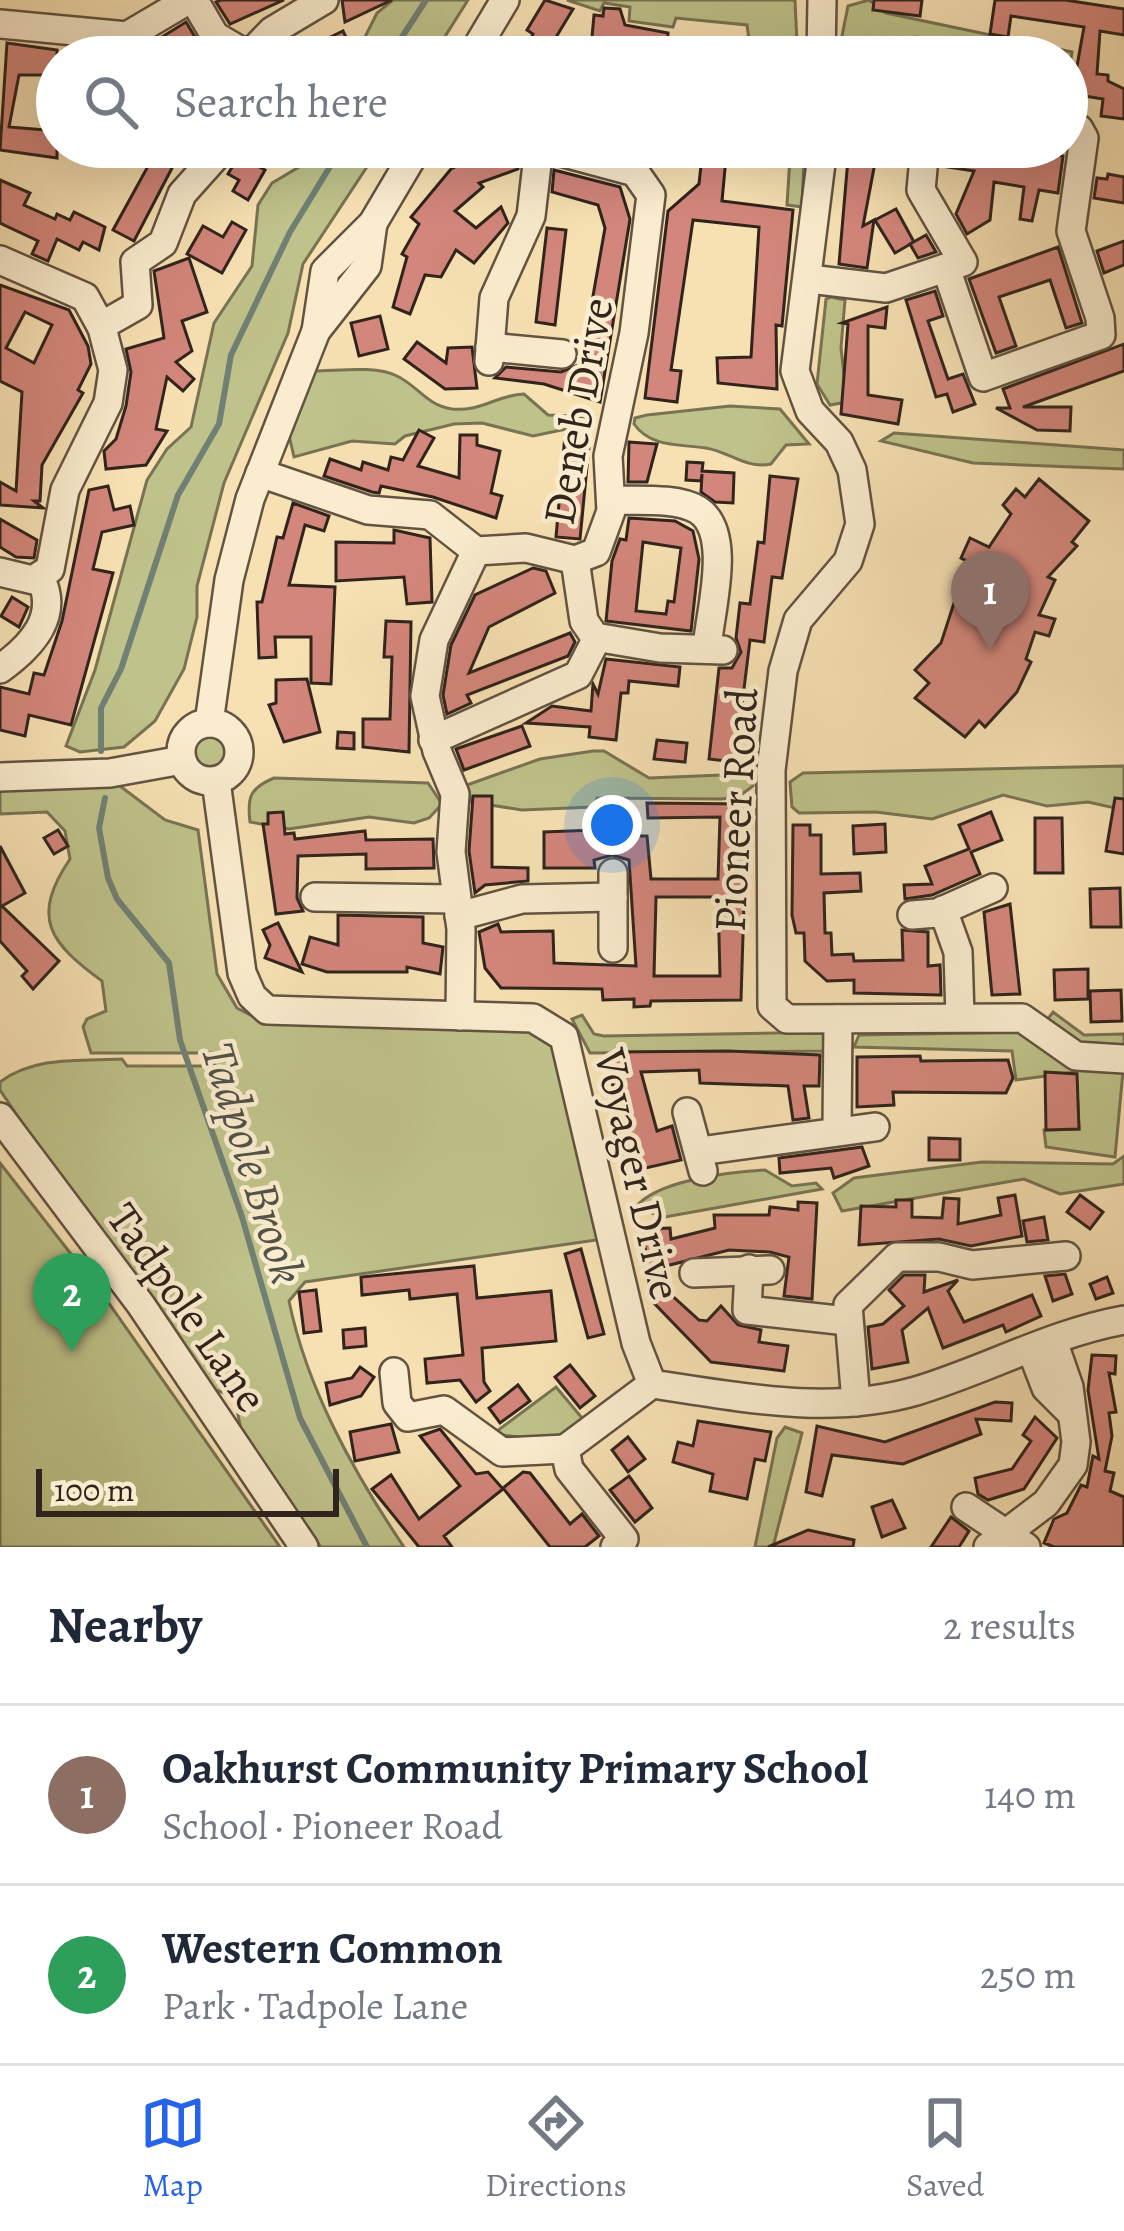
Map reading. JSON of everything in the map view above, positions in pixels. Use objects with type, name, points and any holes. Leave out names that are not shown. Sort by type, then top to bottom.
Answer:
[{"type":"street","points":[[0,24],[127,36],[191,0],[214,36]]},
{"type":"street","points":[[268,36],[324,0]]},
{"type":"street","points":[[484,36],[505,0]]},
{"type":"street","points":[[821,36],[822,0]]},
{"type":"street","points":[[101,326],[138,305],[135,262],[163,243],[182,194],[205,168]]},
{"type":"street","points":[[209,723],[229,580],[260,472],[316,331],[325,271],[373,223],[406,168]]},
{"type":"street","points":[[538,168],[531,216],[494,298],[490,354],[562,354]]},
{"type":"street","name":"Deneb Drive","points":[[260,472],[368,510],[430,515],[476,551],[526,548],[575,560],[598,548],[612,500],[608,457],[633,339],[651,195],[635,172],[620,168]]},
{"type":"street","name":"Pioneer Road","points":[[821,168],[796,378],[810,410],[844,453],[860,498],[860,524],[848,561],[798,620],[783,671],[772,745],[770,997],[775,1012],[787,1019],[1022,1018],[1076,1056],[1124,1058]]},
{"type":"street","points":[[809,279],[886,288],[963,262],[921,190],[924,168]]},
{"type":"street","points":[[946,268],[983,377],[1101,335],[1071,231],[1080,168]]},
{"type":"street","points":[[0,260],[79,292],[101,326],[113,370],[112,391],[70,477],[52,565],[40,577],[28,580],[0,572]]},
{"type":"street","points":[[575,560],[584,622],[598,638],[715,649],[716,549],[708,520],[688,506],[612,500]]},
{"type":"street","points":[[460,1016],[455,794],[433,740],[425,696],[434,640],[476,551]]},
{"type":"street","points":[[0,669],[25,651],[46,614],[50,596],[40,577]]},
{"type":"street","points":[[433,740],[578,674],[598,638]]},
{"type":"street","points":[[209,723],[233,735],[239,752],[233,770],[216,781],[192,774],[182,760],[187,735],[209,723]]},
{"type":"street","points":[[0,777],[110,773],[182,760]]},
{"type":"street","name":"Voyager Drive","points":[[216,781],[242,973],[256,1001],[275,1013],[533,1018],[552,1026],[566,1040],[636,1343],[652,1384]]},
{"type":"street","points":[[316,897],[457,908],[613,885],[613,949]]},
{"type":"street","points":[[912,915],[944,910],[993,888]]},
{"type":"street","points":[[944,910],[958,952],[960,1017]]},
{"type":"street","points":[[837,1129],[838,1018]]},
{"type":"street","points":[[687,1112],[702,1161],[837,1129],[875,1127]]},
{"type":"street","name":"Tadpole Lane","points":[[0,1117],[140,1305],[304,1547]]},
{"type":"street","points":[[856,1402],[847,1321],[850,1300],[897,1257],[939,1256],[972,1265],[1066,1256]]},
{"type":"street","points":[[694,1274],[760,1270],[747,1310],[847,1321]]},
{"type":"street","points":[[394,1372],[397,1403],[408,1417],[444,1410],[510,1453],[565,1449],[652,1384],[787,1403],[856,1402],[912,1392],[1124,1320]]},
{"type":"street","points":[[966,1507],[1006,1543],[1046,1503],[1073,1465],[1076,1442],[1068,1410],[1069,1387],[1042,1345]]},
{"type":"street","points":[[565,1449],[569,1469],[624,1539],[615,1547]]},
{"type":"green space","points":[[393,0],[468,0],[445,36],[366,36],[377,13]]},
{"type":"green space","points":[[567,0],[795,0],[797,36],[748,36],[747,25],[676,18],[673,27],[629,21],[630,7],[604,3],[600,11]]},
{"type":"green space","points":[[869,0],[886,13],[996,36],[842,36],[848,6]]},
{"type":"green space","points":[[297,168],[366,168],[303,264],[288,333],[224,483],[197,586],[197,617],[184,669],[155,721],[124,747],[80,752],[66,746],[95,670],[147,480],[167,449],[191,427],[214,323],[252,266],[258,205],[272,183]]},
{"type":"green space","points":[[789,168],[804,168],[802,207],[787,205]]},
{"type":"green space","points":[[826,299],[845,300],[841,348],[847,402],[830,405],[817,384]]},
{"type":"green space","points":[[313,371],[388,373],[435,404],[452,409],[524,394],[548,415],[594,417],[591,424],[533,436],[482,423],[454,424],[405,436],[395,444],[352,441],[294,457],[288,431]]},
{"type":"green space","points":[[730,406],[780,409],[809,444],[786,445],[771,464],[753,464],[715,450],[657,441],[634,424],[635,418],[647,415]]},
{"type":"green space","points":[[894,433],[1124,450],[1124,469],[973,463],[881,441]]},
{"type":"green space","points":[[209,734],[222,739],[227,752],[222,765],[209,770],[196,765],[191,752],[196,739]]},
{"type":"green space","points":[[604,751],[649,778],[747,774],[754,777],[753,786],[738,797],[597,798],[593,807],[522,810],[471,802],[467,785],[540,759]]},
{"type":"green space","points":[[1124,766],[1124,810],[1088,802],[1047,806],[1003,795],[932,819],[876,812],[799,813],[792,807],[790,782],[803,773]]},
{"type":"green space","points":[[274,778],[428,783],[442,804],[429,818],[414,823],[369,817],[289,829],[250,822],[252,794]]},
{"type":"green space","points":[[116,783],[165,820],[198,830],[217,974],[237,1008],[262,1021],[495,1026],[539,1032],[560,1051],[603,1239],[305,1282],[289,1301],[308,1366],[334,1429],[404,1547],[321,1547],[253,1459],[244,1439],[237,1397],[200,1385],[0,1090],[0,1082],[14,1074],[58,1062],[122,1059],[127,1066],[215,1066],[213,1053],[91,1053],[83,1027],[87,1019],[106,1011],[102,981],[58,941],[49,914],[51,898],[70,859],[65,831],[47,812],[0,814],[0,787]]},
{"type":"green space","points":[[1053,1012],[1084,1035],[1124,1034],[1124,1048],[1074,1042],[1047,1020]]},
{"type":"green space","points":[[582,1015],[594,1034],[604,1036],[830,1032],[830,1051],[590,1053],[572,1019]]},
{"type":"green space","points":[[1025,1032],[1123,1071],[1115,1157],[1046,1147],[1044,1130],[1079,1129],[1076,1072],[1016,1080],[1012,1051],[854,1047],[859,1035]]},
{"type":"green space","points":[[1124,1156],[1124,1184],[1060,1194],[1024,1179],[842,1211],[833,1193],[854,1178],[982,1162],[1113,1164]]},
{"type":"green space","points":[[0,1163],[103,1295],[280,1547],[0,1547]]},
{"type":"green space","points":[[765,1170],[792,1186],[816,1183],[822,1189],[665,1217],[635,1208],[676,1184]]},
{"type":"green space","points":[[556,1387],[588,1425],[547,1440],[493,1434]]},
{"type":"green space","points":[[785,1427],[802,1433],[773,1547],[755,1547],[777,1438]]},
{"type":"building","points":[[284,0],[230,24],[216,2]]},
{"type":"building","points":[[342,0],[392,0],[345,22]]},
{"type":"building","points":[[545,0],[573,9],[557,36],[532,36],[527,30]]},
{"type":"building","points":[[874,0],[922,0],[920,16],[873,10]]},
{"type":"building","points":[[995,0],[1065,0],[1124,9],[1124,35],[1100,31],[1097,74],[1108,75],[1108,81],[1124,89],[1124,119],[1101,116],[1103,99],[1088,97],[1084,27],[1011,16],[1008,36],[990,34]]},
{"type":"building","points":[[604,8],[620,9],[625,25],[668,36],[592,36],[594,15],[603,16]]},
{"type":"building","points":[[186,22],[194,36],[164,36]]},
{"type":"building","points":[[7,43],[36,47],[36,75],[19,75],[9,127],[36,129],[36,155],[0,150]]},
{"type":"building","points":[[147,168],[172,168],[134,241],[113,230]]},
{"type":"building","points":[[232,168],[265,170],[248,200],[233,191],[239,180],[228,174]]},
{"type":"building","points":[[518,168],[479,183],[483,187],[455,211],[476,228],[501,207],[508,223],[474,263],[456,250],[441,277],[425,275],[410,314],[393,307],[407,257],[402,254],[419,224],[411,217],[451,169]]},
{"type":"building","points":[[701,168],[725,168],[722,201],[793,210],[782,326],[776,325],[777,389],[718,383],[717,358],[751,357],[759,227],[693,220],[671,370],[681,371],[677,402],[645,398],[668,211],[699,184]]},
{"type":"building","points":[[847,168],[874,168],[863,226],[874,220],[867,268],[839,264]]},
{"type":"building","points":[[954,168],[1061,168],[1058,193],[1039,190],[1032,221],[1020,219],[1024,187],[994,182],[990,220],[967,234],[956,214],[974,171]]},
{"type":"building","points":[[554,170],[620,187],[630,219],[600,402],[544,384],[495,378],[506,367],[561,372],[581,364],[605,228],[598,205],[552,192]]},
{"type":"building","points":[[1108,174],[1124,177],[1124,203],[1094,198],[1097,178],[1107,179]]},
{"type":"building","points":[[0,180],[30,193],[24,205],[55,219],[57,214],[70,220],[74,212],[105,227],[99,250],[83,242],[79,250],[57,239],[48,261],[32,254],[38,241],[0,223]]},
{"type":"building","points":[[896,209],[914,242],[895,253],[875,220]]},
{"type":"building","points":[[232,222],[246,230],[222,273],[187,254],[203,226],[223,237]]},
{"type":"building","points":[[547,228],[566,230],[555,325],[536,322]]},
{"type":"building","points":[[926,235],[936,252],[918,258],[910,244]]},
{"type":"building","points":[[1124,241],[1124,265],[1104,273],[1097,251]]},
{"type":"building","points":[[1058,247],[1082,323],[1066,328],[1050,280],[999,297],[1016,346],[996,353],[969,279]]},
{"type":"building","points":[[189,258],[207,312],[182,321],[192,351],[176,362],[194,379],[183,391],[167,377],[156,429],[167,431],[146,465],[106,469],[104,451],[116,439],[126,406],[131,372],[126,349],[164,338],[154,271]]},
{"type":"building","points":[[0,285],[69,310],[88,346],[91,364],[78,390],[83,393],[42,465],[40,501],[34,501],[43,508],[0,505],[0,482],[16,491],[22,392],[0,381]],"holes":[[[25,312],[52,325],[34,363],[6,348]]]},
{"type":"building","points":[[935,291],[943,316],[928,321],[948,379],[963,374],[975,404],[953,412],[947,394],[936,397],[906,300]]},
{"type":"building","points":[[887,307],[885,328],[868,326],[868,395],[902,400],[898,424],[841,414],[848,324],[842,323]]},
{"type":"building","points":[[380,316],[388,349],[359,356],[351,323]]},
{"type":"building","points":[[417,342],[446,363],[448,348],[472,347],[477,388],[445,389],[404,359]]},
{"type":"building","points":[[1124,344],[1124,371],[1023,407],[1071,407],[1070,431],[1037,430],[996,408],[1010,408],[1003,389]]},
{"type":"building","points":[[419,430],[434,438],[418,466],[459,478],[460,435],[477,435],[477,445],[500,451],[491,493],[502,496],[496,518],[433,497],[381,486],[379,493],[372,492],[324,476],[330,459],[361,470],[363,462],[388,470],[391,457],[403,460]]},
{"type":"building","points":[[565,435],[590,436],[580,539],[556,537]]},
{"type":"building","points":[[629,442],[657,444],[647,482],[628,482]]},
{"type":"building","points":[[687,462],[703,463],[702,471],[734,473],[733,503],[715,502],[701,492],[702,474],[701,481],[686,480]]},
{"type":"building","points":[[770,476],[798,479],[782,578],[772,577],[764,642],[750,640],[735,762],[709,759],[719,668],[732,668],[741,652],[736,638],[740,603],[750,604],[758,542],[764,543]]},
{"type":"building","points":[[1039,479],[1089,521],[1072,542],[1077,546],[1048,577],[1055,580],[1039,615],[1055,619],[1049,636],[1035,632],[1026,659],[1031,662],[1017,692],[985,727],[979,721],[965,737],[915,698],[929,683],[915,670],[941,643],[957,594],[965,595],[974,565],[961,558],[970,538],[989,547],[1011,514],[1003,505],[1016,489],[1025,497]]},
{"type":"building","points":[[108,486],[114,510],[130,506],[134,525],[102,532],[93,569],[113,573],[71,725],[29,715],[25,736],[0,730],[0,687],[29,694],[34,673],[44,675],[62,621],[89,490]]},
{"type":"building","points":[[293,503],[329,516],[324,531],[305,525],[289,585],[335,587],[331,684],[311,683],[311,637],[275,637],[276,657],[259,658],[257,602],[262,602],[277,537],[283,538]]},
{"type":"building","points":[[629,518],[675,521],[693,531],[699,559],[691,631],[606,621],[612,561],[620,539],[626,540]],"holes":[[[643,542],[681,548],[674,602],[668,601],[666,614],[636,611]]]},
{"type":"building","points":[[0,519],[37,540],[34,558],[16,557],[0,547]]},
{"type":"building","points":[[394,530],[430,538],[432,602],[407,604],[404,577],[336,581],[336,542],[394,543]]},
{"type":"building","points":[[533,568],[546,571],[555,593],[489,627],[469,673],[570,633],[575,642],[568,656],[467,695],[471,703],[447,714],[443,695],[451,645],[475,595]]},
{"type":"building","points":[[12,597],[28,607],[19,627],[1,616]]},
{"type":"building","points":[[386,621],[411,622],[409,752],[363,747],[363,719],[390,719],[392,657],[384,657]]},
{"type":"building","points":[[606,659],[680,667],[678,686],[629,681],[628,693],[621,693],[616,740],[589,737],[590,727],[526,723],[552,706],[591,711],[593,684],[598,694]]},
{"type":"building","points":[[307,679],[320,732],[284,742],[269,705],[276,703],[276,680]]},
{"type":"building","points":[[522,726],[530,746],[464,770],[456,749]]},
{"type":"building","points":[[338,732],[354,733],[354,749],[337,748]]},
{"type":"building","points":[[657,740],[687,743],[685,762],[654,759]]},
{"type":"building","points":[[473,796],[492,796],[492,867],[528,868],[528,881],[485,885],[475,893],[469,851]]},
{"type":"building","points":[[1115,798],[1124,799],[1124,854],[1106,851]]},
{"type":"building","points":[[647,803],[747,804],[741,1000],[651,1001],[650,1006],[634,1007],[634,999],[603,1000],[602,989],[501,988],[485,968],[479,932],[498,924],[501,932],[553,931],[554,963],[636,966],[629,860],[612,855],[594,860],[595,868],[544,868],[544,832],[594,830],[594,842],[630,842],[630,836],[647,836],[651,879],[718,879],[720,817],[648,818]],"holes":[[[656,897],[718,897],[720,976],[654,976]]]},
{"type":"building","points":[[283,812],[285,834],[294,833],[295,839],[365,831],[366,840],[433,839],[434,868],[366,869],[366,854],[298,856],[297,898],[303,911],[276,914],[263,824],[268,824],[268,813]]},
{"type":"building","points":[[991,812],[1002,840],[971,852],[980,874],[932,895],[905,899],[904,885],[932,884],[925,866],[969,849],[959,825]]},
{"type":"building","points":[[1035,818],[1062,818],[1063,873],[1035,873]]},
{"type":"building","points":[[885,824],[886,852],[854,854],[853,826]]},
{"type":"building","points":[[793,825],[810,825],[810,835],[821,835],[821,874],[860,873],[861,891],[824,893],[825,933],[831,933],[832,955],[853,954],[854,961],[903,960],[902,930],[928,932],[928,966],[940,965],[941,995],[854,993],[854,980],[827,981],[805,961],[804,933],[796,933],[792,915]]},
{"type":"building","points":[[58,830],[68,846],[54,854],[44,838]]},
{"type":"building","points":[[0,846],[25,893],[2,906],[59,961],[33,989],[22,976],[27,971],[0,941]]},
{"type":"building","points":[[1120,888],[1121,927],[1091,927],[1090,889]]},
{"type":"building","points":[[1010,904],[1020,994],[992,995],[984,912]]},
{"type":"building","points":[[338,915],[423,917],[423,943],[443,947],[440,974],[407,967],[407,972],[327,972],[302,964],[310,937],[338,945]]},
{"type":"building","points":[[278,923],[302,972],[265,958],[270,945],[263,930]]},
{"type":"building","points":[[1088,969],[1088,999],[1055,1000],[1054,970]]},
{"type":"building","points":[[1121,990],[1122,1021],[1091,1022],[1090,991]]},
{"type":"building","points":[[612,1052],[820,1055],[819,1086],[804,1086],[809,1118],[793,1120],[788,1086],[700,1083],[699,1070],[641,1072],[657,1131],[672,1126],[681,1160],[628,1172],[618,1141],[631,1136],[612,1083]]},
{"type":"building","points":[[920,1056],[921,1061],[1008,1060],[1013,1078],[1006,1093],[893,1092],[894,1105],[857,1107],[857,1057]]},
{"type":"building","points":[[1045,1072],[1077,1074],[1079,1129],[1046,1130]]},
{"type":"building","points":[[929,1138],[960,1139],[960,1160],[929,1160]]},
{"type":"building","points":[[862,1147],[869,1166],[834,1178],[831,1168],[780,1173],[779,1158]]},
{"type":"building","points":[[1015,1195],[1022,1236],[971,1246],[939,1239],[859,1245],[861,1206],[896,1207],[896,1200],[912,1200],[912,1217],[942,1218],[944,1198],[959,1199],[958,1224],[1001,1215],[998,1198]]},
{"type":"building","points":[[1080,1195],[1103,1212],[1090,1229],[1067,1212]]},
{"type":"building","points":[[798,1202],[817,1203],[812,1299],[784,1296],[789,1257],[770,1252],[729,1250],[666,1266],[667,1291],[699,1320],[707,1321],[721,1306],[738,1325],[761,1330],[759,1342],[788,1346],[784,1371],[711,1362],[651,1300],[643,1229],[670,1228],[671,1239],[715,1228],[714,1215],[769,1215],[770,1207],[798,1210]]},
{"type":"building","points":[[1044,1217],[1048,1240],[1027,1242],[1023,1221]]},
{"type":"building","points":[[581,1249],[604,1334],[588,1338],[565,1254]]},
{"type":"building","points":[[474,1266],[477,1298],[551,1291],[556,1341],[482,1348],[484,1382],[490,1391],[476,1402],[460,1380],[427,1383],[425,1359],[463,1355],[457,1294],[410,1299],[409,1290],[362,1295],[361,1277]]},
{"type":"building","points":[[1065,1274],[1072,1294],[1053,1301],[1045,1276]]},
{"type":"building","points":[[904,1275],[925,1275],[924,1292],[958,1280],[948,1291],[964,1322],[1032,1295],[1041,1316],[1006,1332],[1003,1325],[943,1348],[928,1308],[902,1330],[908,1362],[872,1369],[868,1327],[883,1324],[904,1306],[889,1290]]},
{"type":"building","points":[[1107,1277],[1113,1293],[1096,1299],[1090,1284]]},
{"type":"building","points":[[316,1290],[321,1331],[304,1333],[299,1292]]},
{"type":"building","points":[[365,1328],[366,1346],[344,1348],[343,1330]]},
{"type":"building","points":[[1092,1355],[1116,1356],[1115,1374],[1109,1373],[1116,1412],[1109,1413],[1112,1436],[1105,1471],[1114,1473],[1110,1491],[1124,1497],[1124,1547],[1054,1547],[1044,1543],[1054,1519],[1067,1513],[1081,1485],[1087,1487],[1093,1456],[1099,1459],[1088,1390]]},
{"type":"building","points":[[570,1365],[595,1396],[580,1408],[555,1377]]},
{"type":"building","points":[[360,1367],[374,1377],[361,1396],[330,1405],[326,1383],[352,1378]]},
{"type":"building","points":[[518,1385],[530,1401],[500,1423],[489,1408]]},
{"type":"building","points":[[995,1402],[1012,1403],[1011,1421],[976,1419],[981,1434],[903,1464],[832,1455],[822,1496],[806,1492],[817,1426],[885,1442]]},
{"type":"building","points":[[1035,1417],[1057,1438],[1024,1489],[988,1500],[978,1494],[975,1478],[1012,1469],[1031,1441],[1023,1435]]},
{"type":"building","points":[[698,1421],[771,1432],[765,1461],[755,1459],[747,1499],[710,1491],[713,1474],[673,1462],[678,1442],[693,1446]]},
{"type":"building","points":[[391,1424],[399,1452],[355,1461],[350,1432]]},
{"type":"building","points":[[440,1429],[476,1474],[488,1472],[503,1489],[444,1536],[452,1547],[419,1547],[372,1489],[391,1475],[419,1519],[460,1486],[420,1436]]},
{"type":"building","points":[[628,1437],[645,1459],[628,1472],[612,1450]]},
{"type":"building","points":[[523,1472],[530,1473],[570,1524],[582,1514],[599,1536],[585,1547],[550,1547],[503,1488]]},
{"type":"building","points":[[629,1476],[652,1508],[635,1522],[610,1490]]},
{"type":"building","points":[[892,1500],[905,1528],[882,1537],[872,1507]]},
{"type":"building","points":[[951,1517],[969,1531],[959,1547],[931,1547]]},
{"type":"building","points":[[808,1530],[854,1540],[853,1547],[768,1547]]},
{"type":"waterway","name":"Tadpole Brook","points":[[403,36],[426,0]]},
{"type":"waterway","name":"Tadpole Brook","points":[[101,751],[101,708],[121,669],[178,495],[219,424],[231,355],[290,232],[329,168]]},
{"type":"waterway","name":"Tadpole Brook","points":[[105,798],[99,828],[108,878],[117,899],[169,963],[180,1040],[242,1217],[300,1418],[367,1547]]},
{"type":"place","name":"Oakhurst Community Primary School","points":[[990,650]]},
{"type":"place","name":"Western Common","points":[[72,1352]]}]
